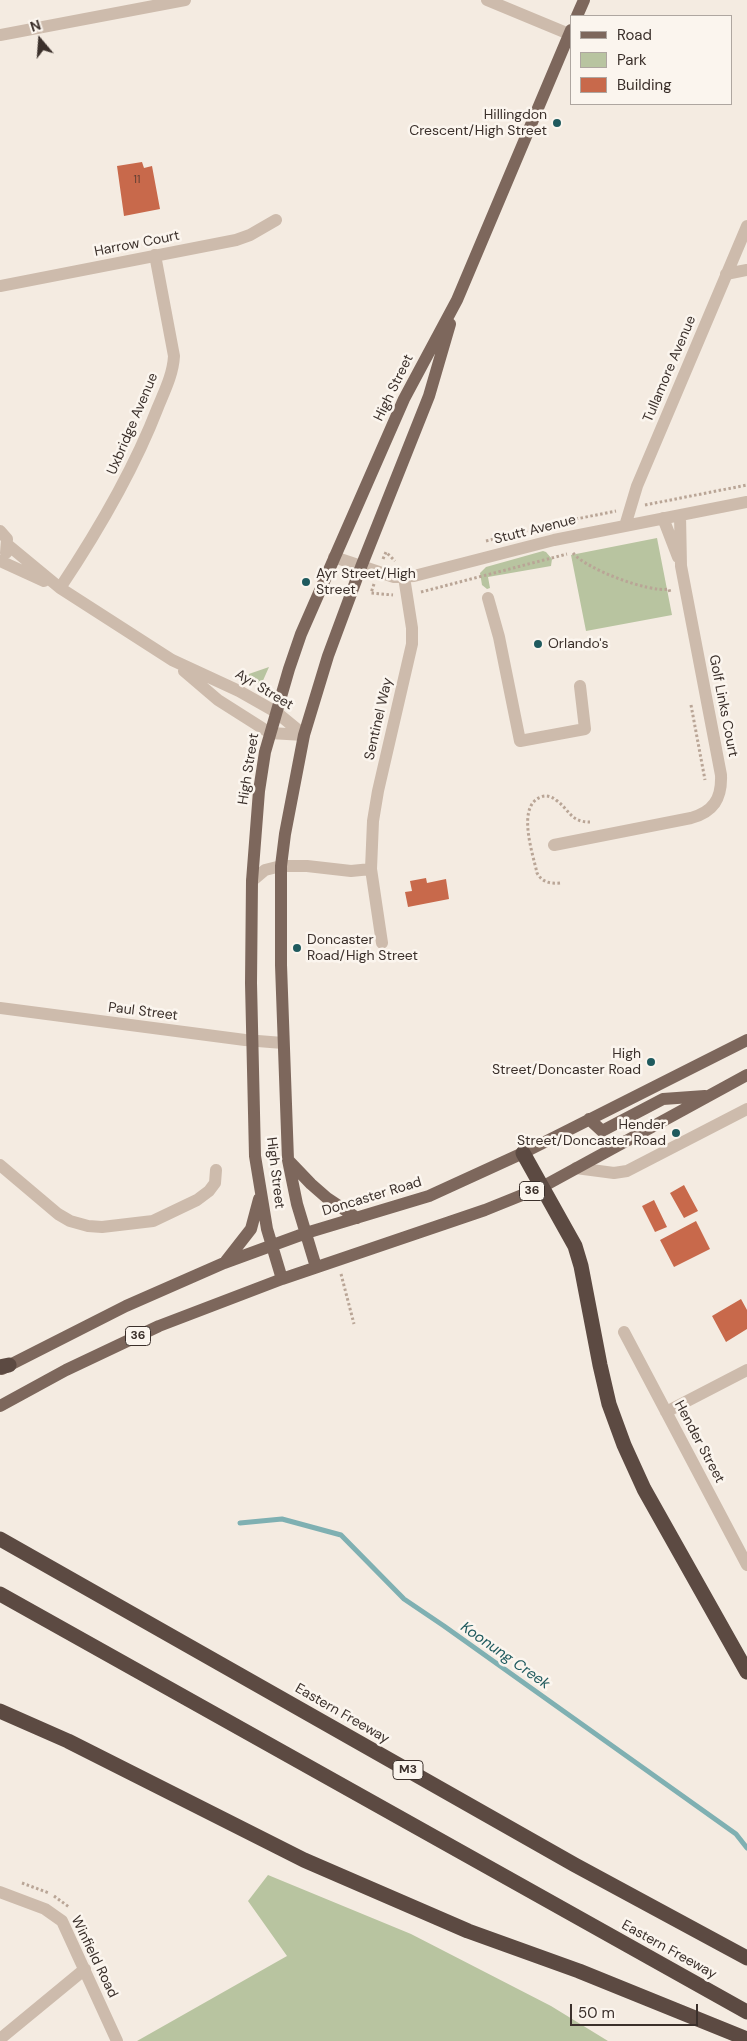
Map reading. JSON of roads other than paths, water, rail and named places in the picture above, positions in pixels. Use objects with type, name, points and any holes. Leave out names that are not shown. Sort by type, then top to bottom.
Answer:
[{"type":"highway","points":[[523,1154],[575,1246],[581,1266],[600,1365],[610,1404],[624,1445],[644,1489],[747,1672]]},
{"type":"highway","name":"Eastern Freeway","points":[[0,1539],[575,1865],[747,1958]]},
{"type":"highway","name":"Eastern Freeway","points":[[0,1594],[747,2012]]},
{"type":"highway","points":[[0,1711],[68,1741],[304,1860],[468,1931],[579,1971],[747,2039]]},
{"type":"main road","points":[[577,15],[584,0]]},
{"type":"main road","name":"High Street","points":[[282,1279],[271,1244],[260,1195],[255,1156],[251,983],[252,881],[259,791],[265,752],[301,634],[404,399],[457,300],[570,32]]},
{"type":"main road","name":"High Street","points":[[316,1267],[297,1204],[288,1160],[281,965],[281,866],[293,784],[304,735],[328,656],[429,396],[457,300]]},
{"type":"main road","name":"Doncaster Road","points":[[3,1368],[126,1306],[271,1244],[429,1196],[523,1154],[747,1040]]},
{"type":"main road","name":"36","points":[[0,1406],[66,1370],[159,1326],[282,1279],[485,1210],[542,1187],[747,1075]]},
{"type":"main road","points":[[589,1119],[602,1131],[663,1099],[710,1095]]},
{"type":"main road","points":[[288,1160],[326,1198],[357,1218]]},
{"type":"main road","points":[[224,1263],[251,1229],[260,1195]]},
{"type":"street","points":[[0,35],[185,0]]},
{"type":"street","points":[[487,0],[570,32]]},
{"type":"street","name":"Harrow Court","points":[[0,286],[236,240],[250,235],[276,220]]},
{"type":"street","name":"Tullamore Avenue","points":[[626,526],[637,486],[747,226]]},
{"type":"street","name":"Uxbridge Avenue","points":[[60,588],[124,485],[152,424],[174,367],[174,356],[155,256]]},
{"type":"street","points":[[726,274],[747,270]]},
{"type":"street","name":"Stutt Avenue","points":[[334,557],[361,567],[404,577],[435,572],[537,544],[747,502]]},
{"type":"street","name":"Golf Links Court","points":[[554,845],[691,818],[707,812],[720,793],[720,776],[681,566],[680,515]]},
{"type":"street","name":"Golf Links Court","points":[[663,518],[681,566]]},
{"type":"street","points":[[0,531],[8,545],[5,556],[0,561]]},
{"type":"street","name":"Ayr Street","points":[[8,545],[60,588],[172,660],[239,691],[276,712],[304,735]]},
{"type":"street","name":"Ayr Street","points":[[0,561],[60,588]]},
{"type":"street","name":"Sentinel Way","points":[[382,943],[371,869],[373,821],[378,791],[412,644],[412,628],[404,577]]},
{"type":"street","points":[[488,598],[499,637],[520,742],[586,729],[580,686]]},
{"type":"street","name":"Ayr Street","points":[[172,660],[218,700],[270,733],[304,735]]},
{"type":"street","points":[[252,881],[265,870],[281,866],[351,870],[371,869]]},
{"type":"street","name":"Paul Street","points":[[0,1008],[252,1041],[283,1043]]},
{"type":"street","points":[[576,1168],[614,1173],[627,1171],[642,1165],[747,1109]]},
{"type":"street","points":[[0,1165],[58,1214],[79,1224],[102,1227],[153,1221],[197,1200],[209,1191],[215,1183],[216,1170]]},
{"type":"street","name":"Hender Street","points":[[624,1332],[747,1565]]},
{"type":"street","points":[[666,1412],[747,1370]]},
{"type":"street","name":"Winfield Road","points":[[0,1892],[45,1909],[57,1916],[66,1928],[117,2041]]},
{"type":"street","points":[[0,2039],[85,1969]]},
{"type":"waterway","name":"Koonung Creek","points":[[240,1523],[282,1519],[341,1535],[404,1599],[736,1834],[747,1848]]},
{"type":"place","name":"Hillingdon Crescent/High Street","points":[[557,123]]},
{"type":"place","name":"Ayr Street/High Street","points":[[306,582]]},
{"type":"place","name":"Orlando's","points":[[538,644]]},
{"type":"place","name":"Doncaster Road/High Street","points":[[297,948]]},
{"type":"place","name":"High Street/Doncaster Road","points":[[651,1062]]},
{"type":"place","name":"Hender Street/Doncaster Road","points":[[676,1133]]}]
